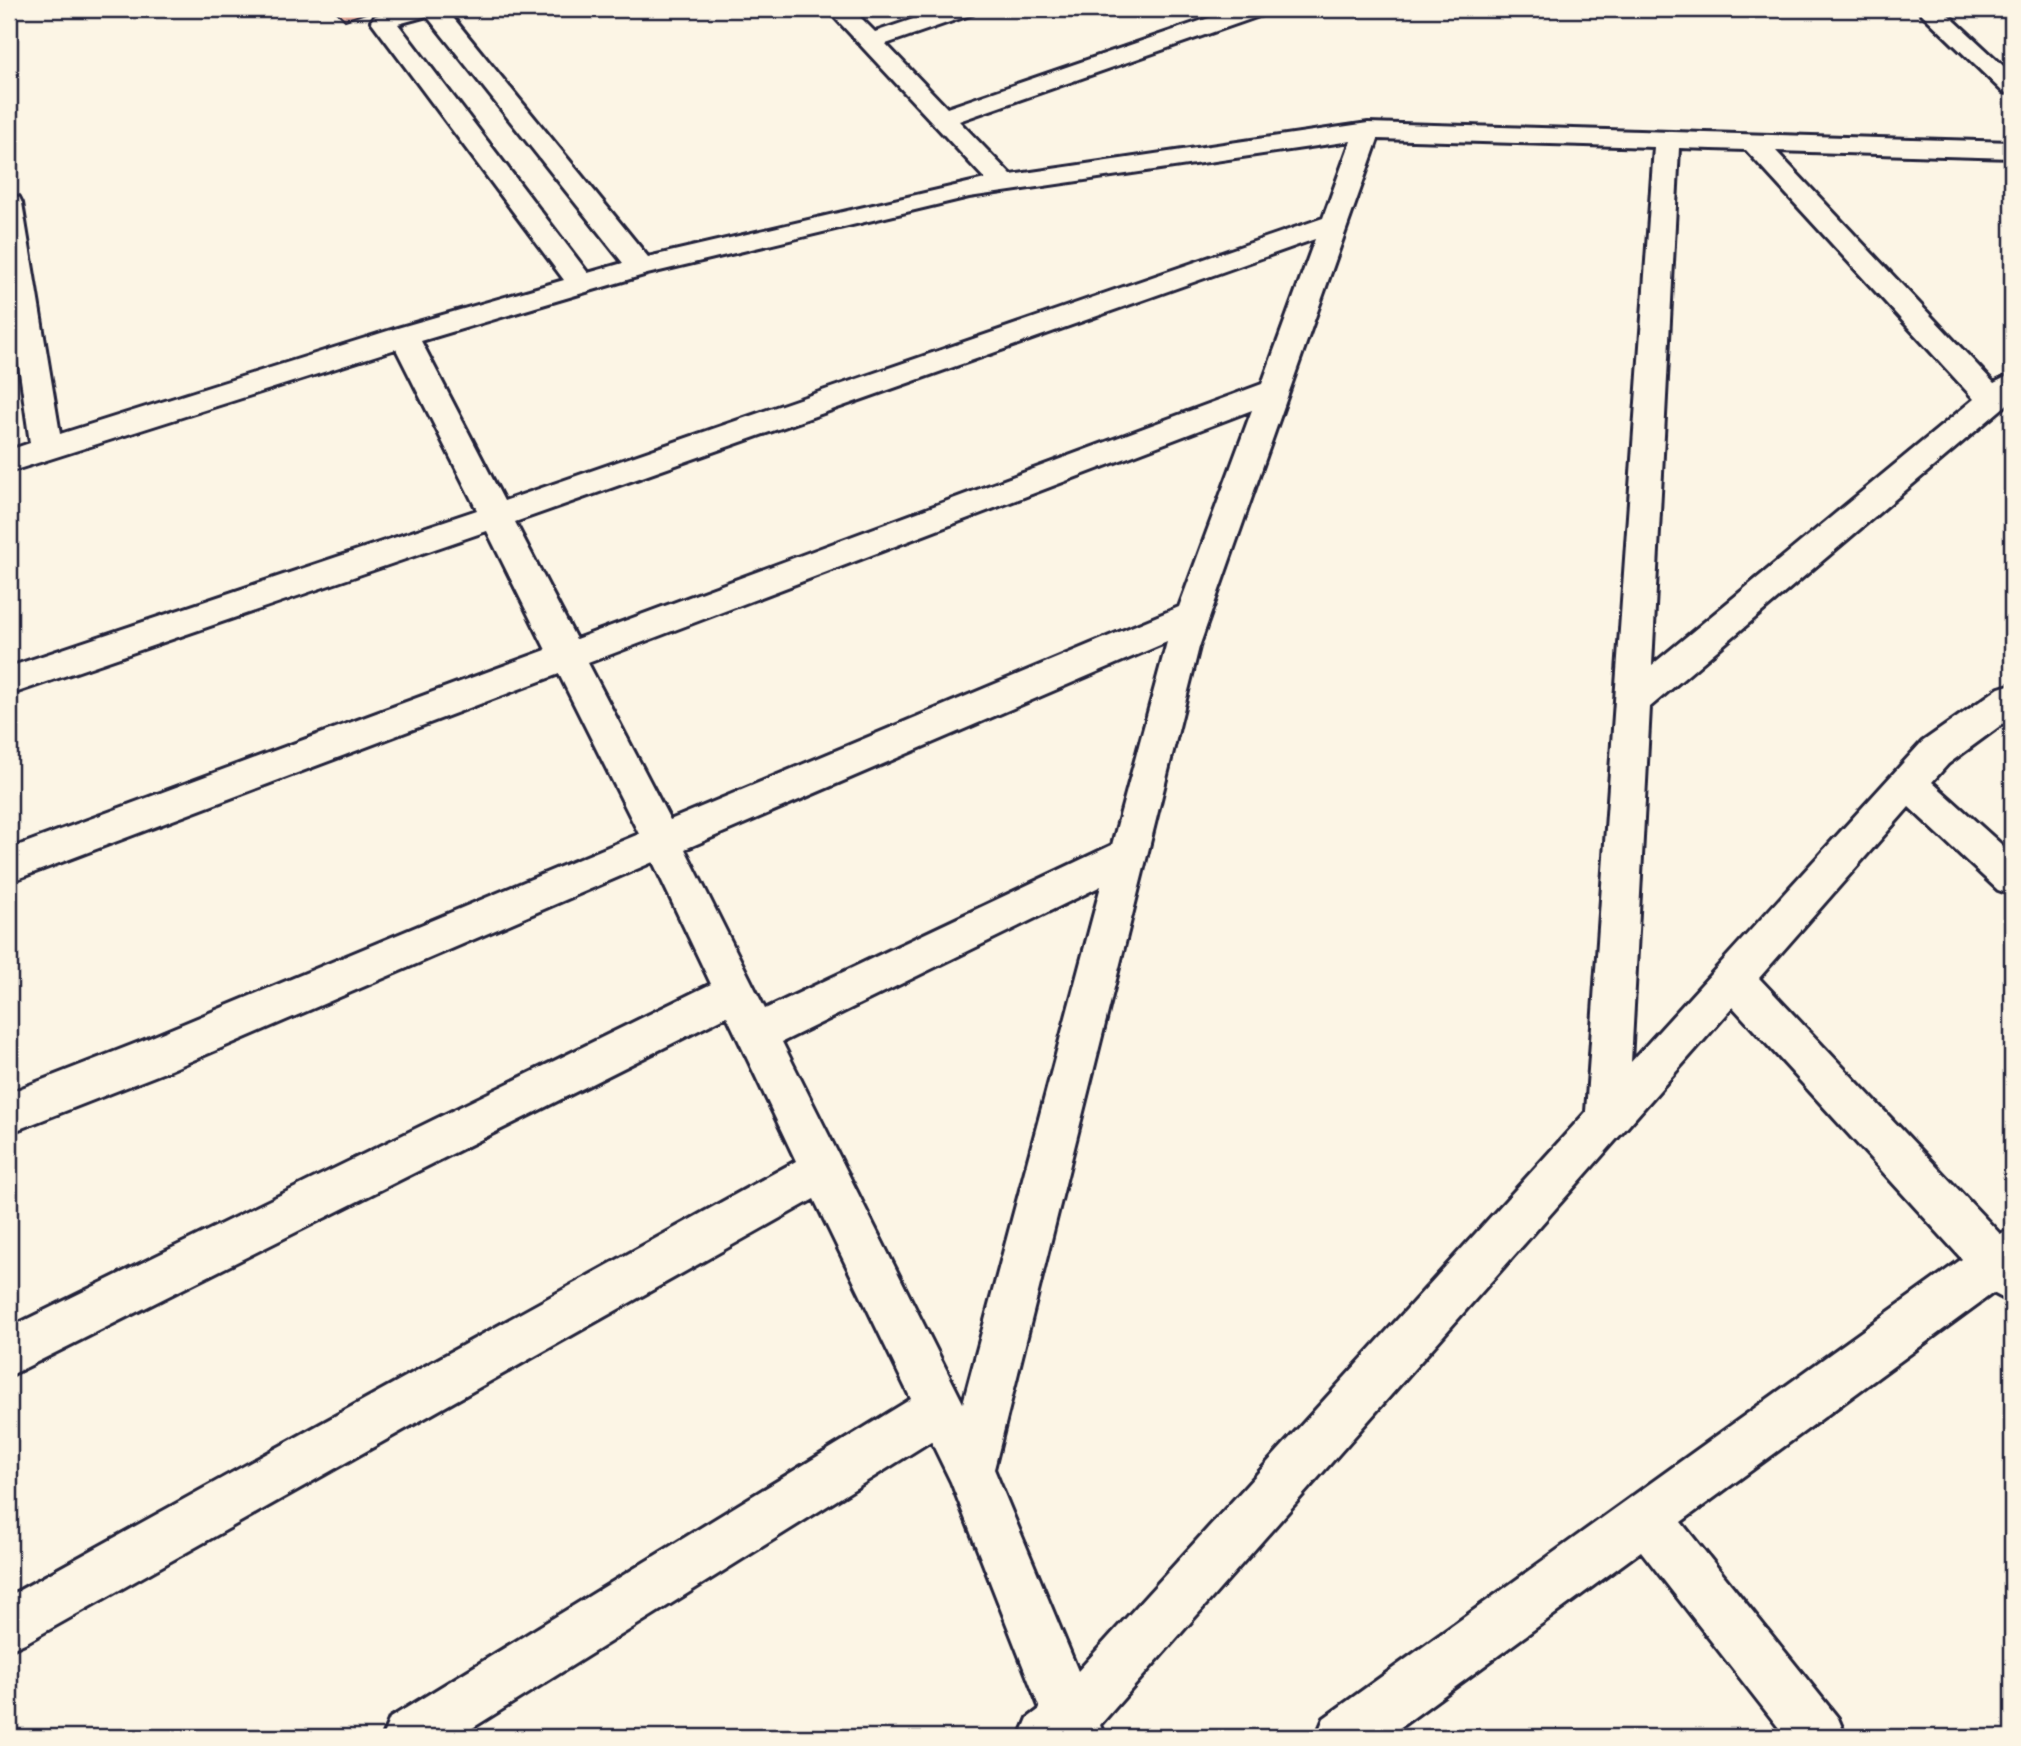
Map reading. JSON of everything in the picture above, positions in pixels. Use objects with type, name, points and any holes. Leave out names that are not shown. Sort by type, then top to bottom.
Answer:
[{"type":"street","points":[[425,9],[383,21],[582,284]]},
{"type":"street","points":[[433,9],[641,267]]},
{"type":"street","points":[[839,9],[1004,184]]},
{"type":"street","points":[[870,42],[965,9]]},
{"type":"street","points":[[942,118],[1257,9]]},
{"type":"street","points":[[1928,9],[2012,86]]},
{"type":"street","points":[[970,1469],[1182,647],[1368,131]]},
{"type":"street","points":[[9,461],[404,336],[641,267],[969,189],[1368,131],[2000,149],[2012,170]]},
{"type":"street","points":[[1607,1119],[1667,140]]},
{"type":"street","points":[[1632,702],[2002,391],[1754,143]]},
{"type":"street","points":[[9,203],[18,313],[47,450]]},
{"type":"street","points":[[9,681],[496,516],[1335,223]]},
{"type":"street","points":[[404,336],[661,840],[970,1469],[1065,1731],[1908,783],[1936,753],[2012,698]]},
{"type":"street","points":[[9,866],[1275,390]]},
{"type":"street","points":[[9,1113],[155,1056],[1193,616]]},
{"type":"street","points":[[1908,783],[2012,878]]},
{"type":"street","points":[[756,1034],[1128,855]]},
{"type":"street","points":[[1343,1737],[1646,1517],[2007,1265],[1733,978]]},
{"type":"street","points":[[9,1353],[735,992]]},
{"type":"street","points":[[9,1624],[823,1170]]},
{"type":"street","points":[[409,1737],[940,1408]]},
{"type":"street","points":[[1646,1517],[1819,1737]]},
{"type":"building","points":[[334,9],[377,9],[345,20]]}]
